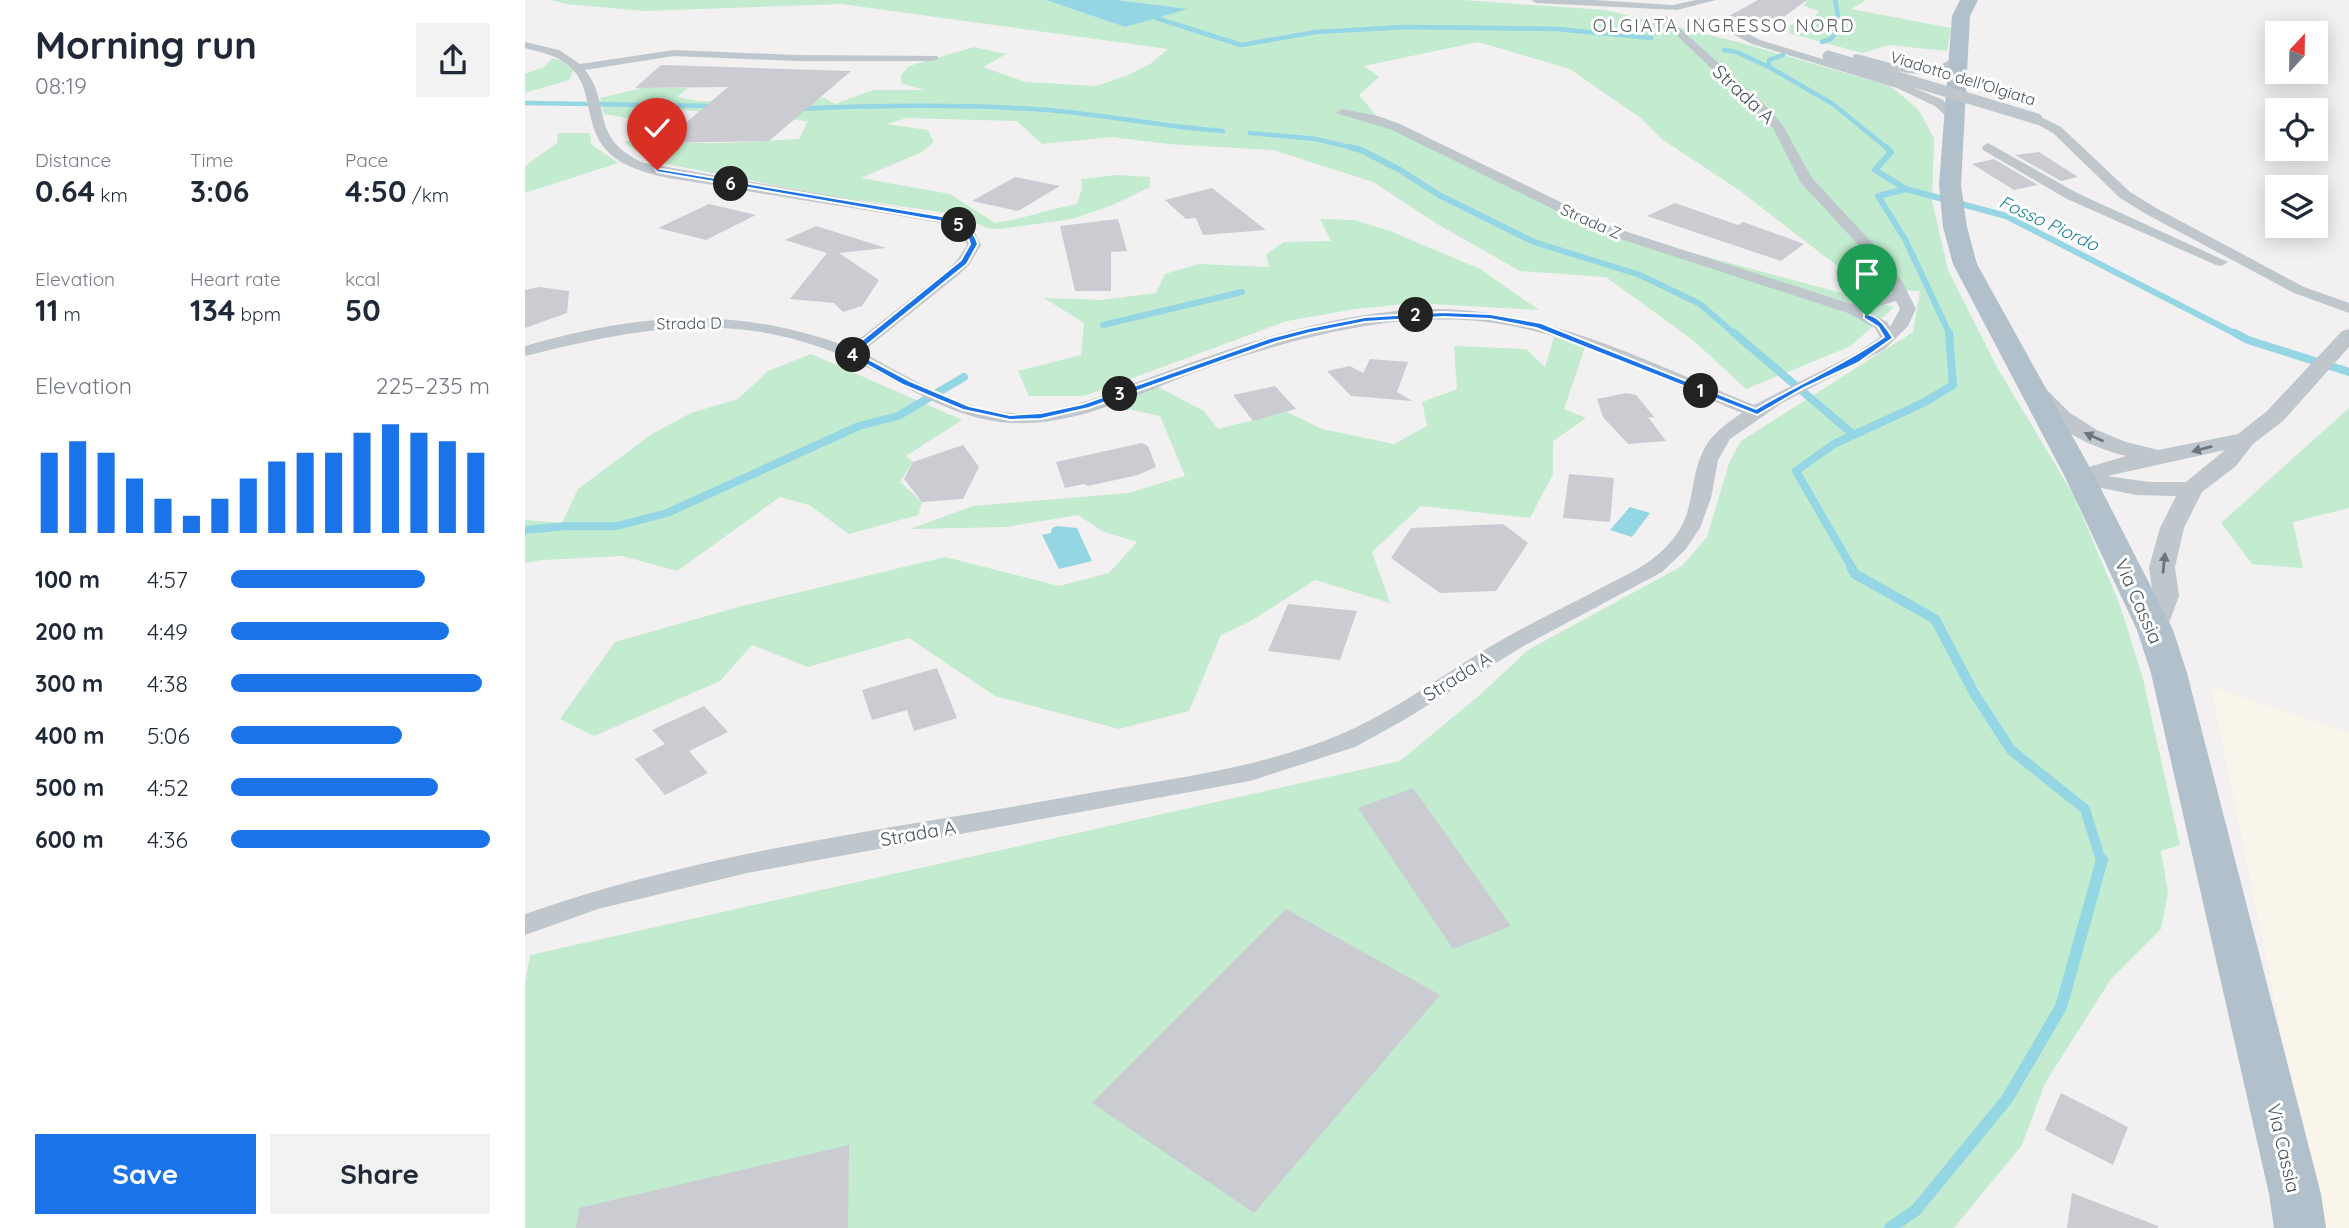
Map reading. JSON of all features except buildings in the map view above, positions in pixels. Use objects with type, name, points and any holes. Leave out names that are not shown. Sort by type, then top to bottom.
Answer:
[{"type":"main road","name":"Via Cassia","points":[[1969,0],[1961,16],[1950,186],[1953,213],[1965,264],[2080,477],[2155,630],[2169,673],[2297,1211]]},
{"type":"street","points":[[1536,0],[1695,8],[1698,21]]},
{"type":"street","points":[[1664,18],[1658,13],[1673,7],[1711,0]]},
{"type":"street","points":[[1698,21],[1727,1]]},
{"type":"street","points":[[1603,5],[1664,18]]},
{"type":"street","name":"Strada A","points":[[525,925],[594,900],[699,875],[1250,772],[1347,741],[1396,715],[1512,643],[1655,568],[1685,539],[1702,497],[1709,456],[1726,433],[1797,388],[1855,361],[1889,338],[1906,317],[1908,309],[1859,235],[1806,180],[1778,127],[1758,104],[1717,70],[1698,21],[1664,18]]},
{"type":"street","points":[[1698,21],[1747,32],[1752,41],[1913,91],[1939,103],[1953,116]]},
{"type":"street","name":"Viadotto dell'Olgiata","points":[[1747,32],[1824,52],[2037,119],[2057,130],[2126,195],[2151,211],[2299,290],[2349,308]]},
{"type":"street","points":[[525,45],[561,54],[579,68],[586,79],[603,138],[611,149],[640,165],[720,183],[941,219],[956,223],[971,233],[974,244],[964,262],[851,353]]},
{"type":"street","points":[[1824,52],[1912,71],[1943,68],[1959,59]]},
{"type":"street","points":[[579,68],[674,53],[797,58],[933,58]]},
{"type":"street","name":"Strada Z","points":[[1342,113],[1397,127],[1620,235],[1850,309],[1874,320],[1889,338]]},
{"type":"street","points":[[1988,147],[2038,180],[2112,216],[2237,269],[2299,290]]},
{"type":"street","points":[[1850,309],[1901,295]]},
{"type":"street","name":"Strada D","points":[[525,351],[626,326],[711,320],[779,329],[851,353],[907,383],[949,401],[999,416],[1020,418],[1086,406],[1291,335],[1365,320],[1443,314],[1490,316],[1538,325],[1757,413]]},
{"type":"street","points":[[2155,630],[2166,596],[2162,567],[2172,528],[2192,488],[2228,461],[2245,439],[2275,416],[2349,335]]},
{"type":"street","points":[[2029,385],[2049,407],[2085,434],[2123,448],[2159,455]]},
{"type":"street","points":[[2080,477],[2108,467],[2159,455],[2195,451],[2245,439]]},
{"type":"street","points":[[2080,477],[2140,489],[2192,488]]},
{"type":"shaded area","points":[[2211,687],[2349,733],[2349,1228],[2321,1228]]},
{"type":"green space","points":[[551,0],[1046,0],[1125,27],[1186,9],[1117,0],[1463,0],[1605,10],[1738,42],[1890,86],[1918,109],[1934,138],[1932,201],[1948,270],[1998,369],[2073,494],[2120,605],[2143,679],[2180,845],[2161,851],[2168,893],[2161,929],[2111,979],[2045,1083],[2022,1145],[1954,1228],[525,1228],[525,985],[530,955],[1400,761],[1481,694],[1528,650],[1682,566],[1707,537],[1729,463],[1741,441],[1913,332],[1920,291],[1867,289],[1739,190],[1663,140],[1642,119],[1570,69],[1478,42],[1364,66],[1379,77],[1359,95],[1380,120],[1607,230],[1894,307],[1851,346],[1746,389],[1694,341],[1606,277],[1520,271],[1439,225],[1373,182],[1273,150],[1168,144],[1112,137],[1042,144],[1017,121],[907,118],[886,124],[928,130],[934,142],[922,152],[861,178],[950,194],[995,223],[1077,204],[1082,188],[1081,179],[1117,175],[1150,177],[1150,187],[1113,205],[1072,219],[999,229],[987,228],[955,214],[830,196],[651,161],[624,142],[658,134],[657,143],[799,139],[808,121],[682,110],[661,117],[637,120],[604,114],[600,98],[642,88],[688,88],[677,97],[698,101],[769,103],[789,95],[824,98],[835,104],[873,90],[925,90],[901,83],[901,75],[909,66],[974,47],[1006,54],[983,67],[1025,82],[1096,86],[1150,64],[1168,49],[841,4],[643,11]]},
{"type":"green space","points":[[1807,0],[1866,0],[1851,9],[1951,28],[1947,51],[1889,45],[1862,53],[1789,33],[1790,25],[1810,23],[1819,11],[1804,6]]},
{"type":"green space","points":[[553,58],[564,61],[574,69],[569,80],[525,93],[525,74],[544,67]]},
{"type":"green space","points":[[558,133],[590,133],[591,144],[618,163],[525,193],[525,166],[557,143]]},
{"type":"green space","points":[[1320,219],[1354,220],[1390,231],[1480,269],[1539,310],[1414,303],[1355,309],[1287,321],[1084,396],[1029,396],[1018,371],[1081,355],[1084,323],[1044,298],[1101,300],[1156,293],[1165,274],[1199,264],[1269,267],[1266,254],[1284,242],[1331,241]]},
{"type":"green space","points":[[1555,334],[1585,347],[1564,409],[1586,418],[1553,441],[1553,474],[1530,518],[1421,506],[1372,552],[1390,603],[1315,580],[1251,621],[1221,635],[1189,711],[1119,729],[995,696],[909,638],[808,667],[752,645],[720,681],[594,736],[560,719],[615,642],[742,606],[945,557],[1059,586],[1109,573],[1137,542],[1102,531],[1078,515],[1005,527],[910,529],[973,506],[1128,493],[1185,476],[1160,416],[1104,404],[1156,386],[1204,411],[1218,429],[1287,412],[1322,429],[1394,444],[1427,426],[1422,402],[1457,389],[1454,346],[1526,349],[1545,367]]},
{"type":"green space","points":[[811,354],[962,420],[906,456],[913,462],[900,482],[922,502],[918,515],[849,534],[809,505],[780,497],[677,571],[622,556],[525,563],[525,520],[562,523],[578,489],[652,434],[691,413],[738,399],[768,371]]},
{"type":"green space","points":[[2349,408],[2349,508],[2293,522],[2303,568],[2252,564],[2221,523]]},
{"type":"water","points":[[1046,0],[1117,0],[1188,9],[1125,27]]},
{"type":"water","points":[[1630,507],[1650,513],[1632,537],[1610,530]]},
{"type":"water","points":[[1052,528],[1077,528],[1092,561],[1059,569],[1042,535],[1051,533]]},
{"type":"waterway","name":"Fosso Piordo","points":[[1822,42],[1831,39],[1840,27],[1835,0]]},
{"type":"waterway","points":[[1156,18],[1241,45],[1316,32],[1406,27],[1557,29],[1651,38]]},
{"type":"waterway","points":[[1724,50],[1736,52],[1769,67]]},
{"type":"waterway","name":"Fosso Piordo","points":[[1769,67],[1769,60],[1783,55]]},
{"type":"waterway","name":"Fosso Piordo","points":[[1769,67],[1833,104],[1888,149]]},
{"type":"waterway","points":[[525,103],[716,106]]},
{"type":"waterway","points":[[796,109],[922,106],[1016,108],[1223,131]]},
{"type":"waterway","points":[[1250,133],[1316,139],[1357,149]]},
{"type":"waterway","points":[[1350,147],[1400,170],[1439,195],[1534,242],[1640,275],[1700,304],[1736,335]]},
{"type":"waterway","name":"Fosso Piordo","points":[[1888,149],[1891,152],[1875,170],[1906,189]]},
{"type":"waterway","name":"Fosso Piordo","points":[[1906,189],[2006,216],[2238,335]]},
{"type":"waterway","points":[[1906,189],[1878,196],[1905,239],[1950,335]]},
{"type":"waterway","points":[[1103,325],[1242,292]]},
{"type":"waterway","points":[[1734,333],[1854,435]]},
{"type":"waterway","points":[[1854,435],[1923,403],[1953,385],[1949,333]]},
{"type":"waterway","name":"Fosso Piordo","points":[[2235,333],[2248,340],[2349,372]]},
{"type":"waterway","points":[[525,530],[566,526],[617,526],[667,513],[859,426],[898,416],[964,377]]},
{"type":"waterway","points":[[1852,568],[1796,471],[1834,444],[1854,435]]},
{"type":"waterway","points":[[1851,567],[1855,574],[1935,619],[1974,693],[2011,750],[2085,809],[2101,861]]},
{"type":"waterway","points":[[1890,1228],[1916,1210],[2007,1099],[2061,1007],[2102,860]]},
{"type":"district","name":"OLGIATA INGRESSO NORD","points":[[1724,25]]},
{"type":"route","points":[[657,170],[941,219],[966,229],[971,233],[974,244],[964,262],[851,353],[907,383],[967,408],[1010,418],[1041,416],[1086,406],[1273,340],[1309,330],[1397,316],[1443,314],[1490,316],[1538,325],[1757,413],[1801,386],[1855,361],[1889,338],[1881,325],[1867,316]]}]
